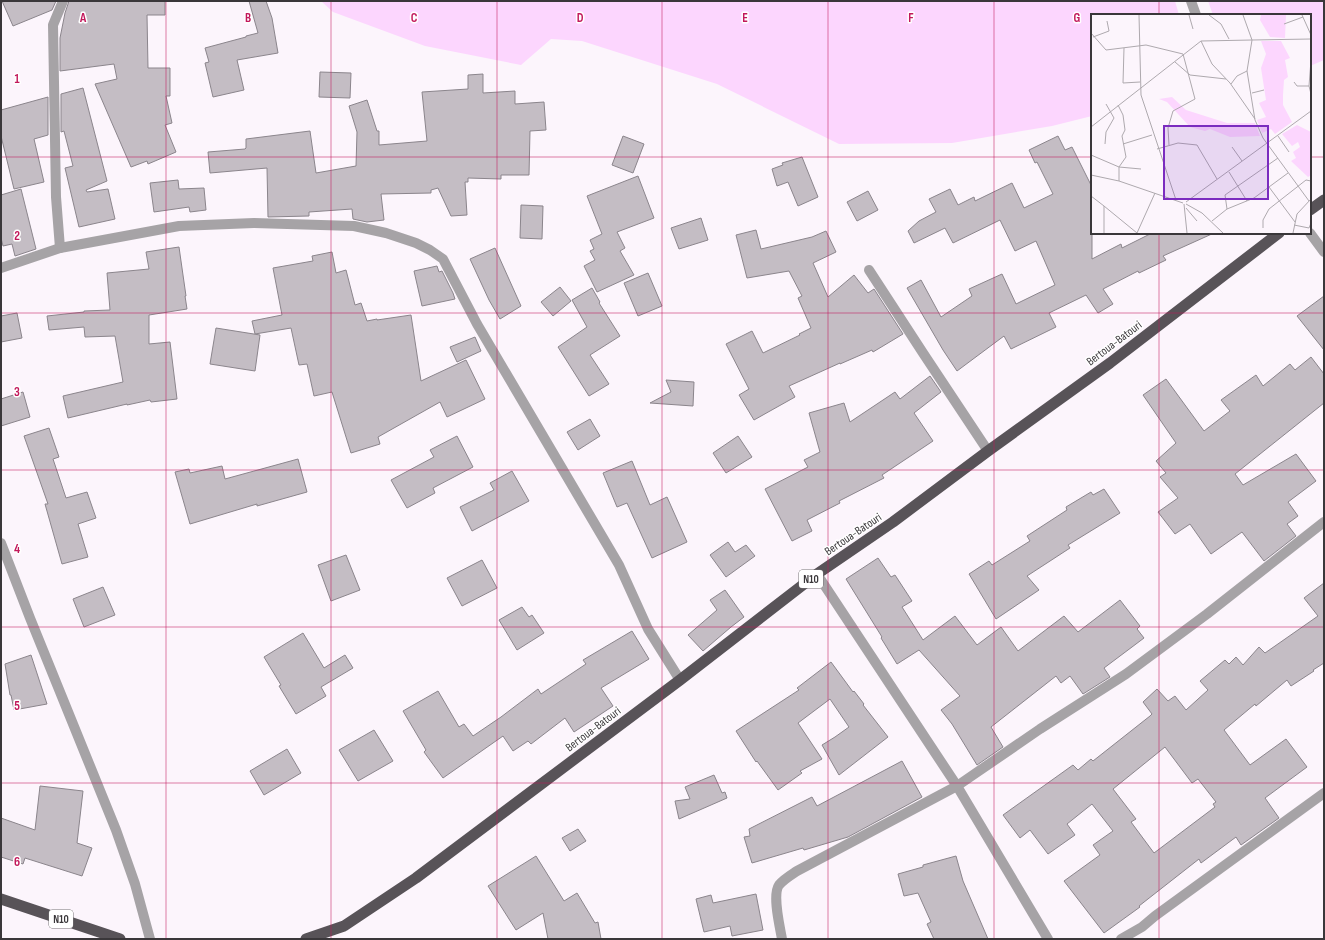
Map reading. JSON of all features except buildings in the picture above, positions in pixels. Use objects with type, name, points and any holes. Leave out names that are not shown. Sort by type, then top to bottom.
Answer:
[{"type":"highway","points":[[1311,209],[1324,200]]},
{"type":"highway","name":"Bertoua-Batouri","points":[[306,939],[344,926],[416,878],[680,680],[817,574],[893,522],[1110,363],[1278,234]]},
{"type":"highway","name":"N10","points":[[1,899],[120,939]]},
{"type":"highway","name":"Bertoua-Batouri","points":[[336,939],[344,926]]},
{"type":"street","points":[[60,248],[56,197],[53,25],[63,1]]},
{"type":"street","points":[[1191,1],[1196,14]]},
{"type":"street","points":[[1,268],[60,248],[179,226],[254,223],[354,226],[401,238],[430,250],[443,259],[477,324],[619,565],[648,630],[680,680]]},
{"type":"street","points":[[1311,234],[1324,252]]},
{"type":"street","points":[[869,270],[988,451]]},
{"type":"street","points":[[782,939],[776,903],[778,886],[788,877],[957,786],[1040,729],[1126,674],[1207,614],[1324,522]]},
{"type":"street","points":[[1,543],[116,830],[135,884],[150,939]]},
{"type":"street","points":[[817,574],[957,786],[1048,939]]},
{"type":"street","points":[[1121,939],[1142,927],[1324,793]]},
{"type":"shaded area","points":[[321,1],[1175,1],[1179,14],[1091,14],[1091,116],[1052,126],[952,143],[839,144],[717,84],[582,41],[551,39],[521,65],[425,46],[333,12]]},
{"type":"shaded area","points":[[1208,1],[1324,1],[1324,60],[1311,66],[1311,14],[1213,14]]}]
